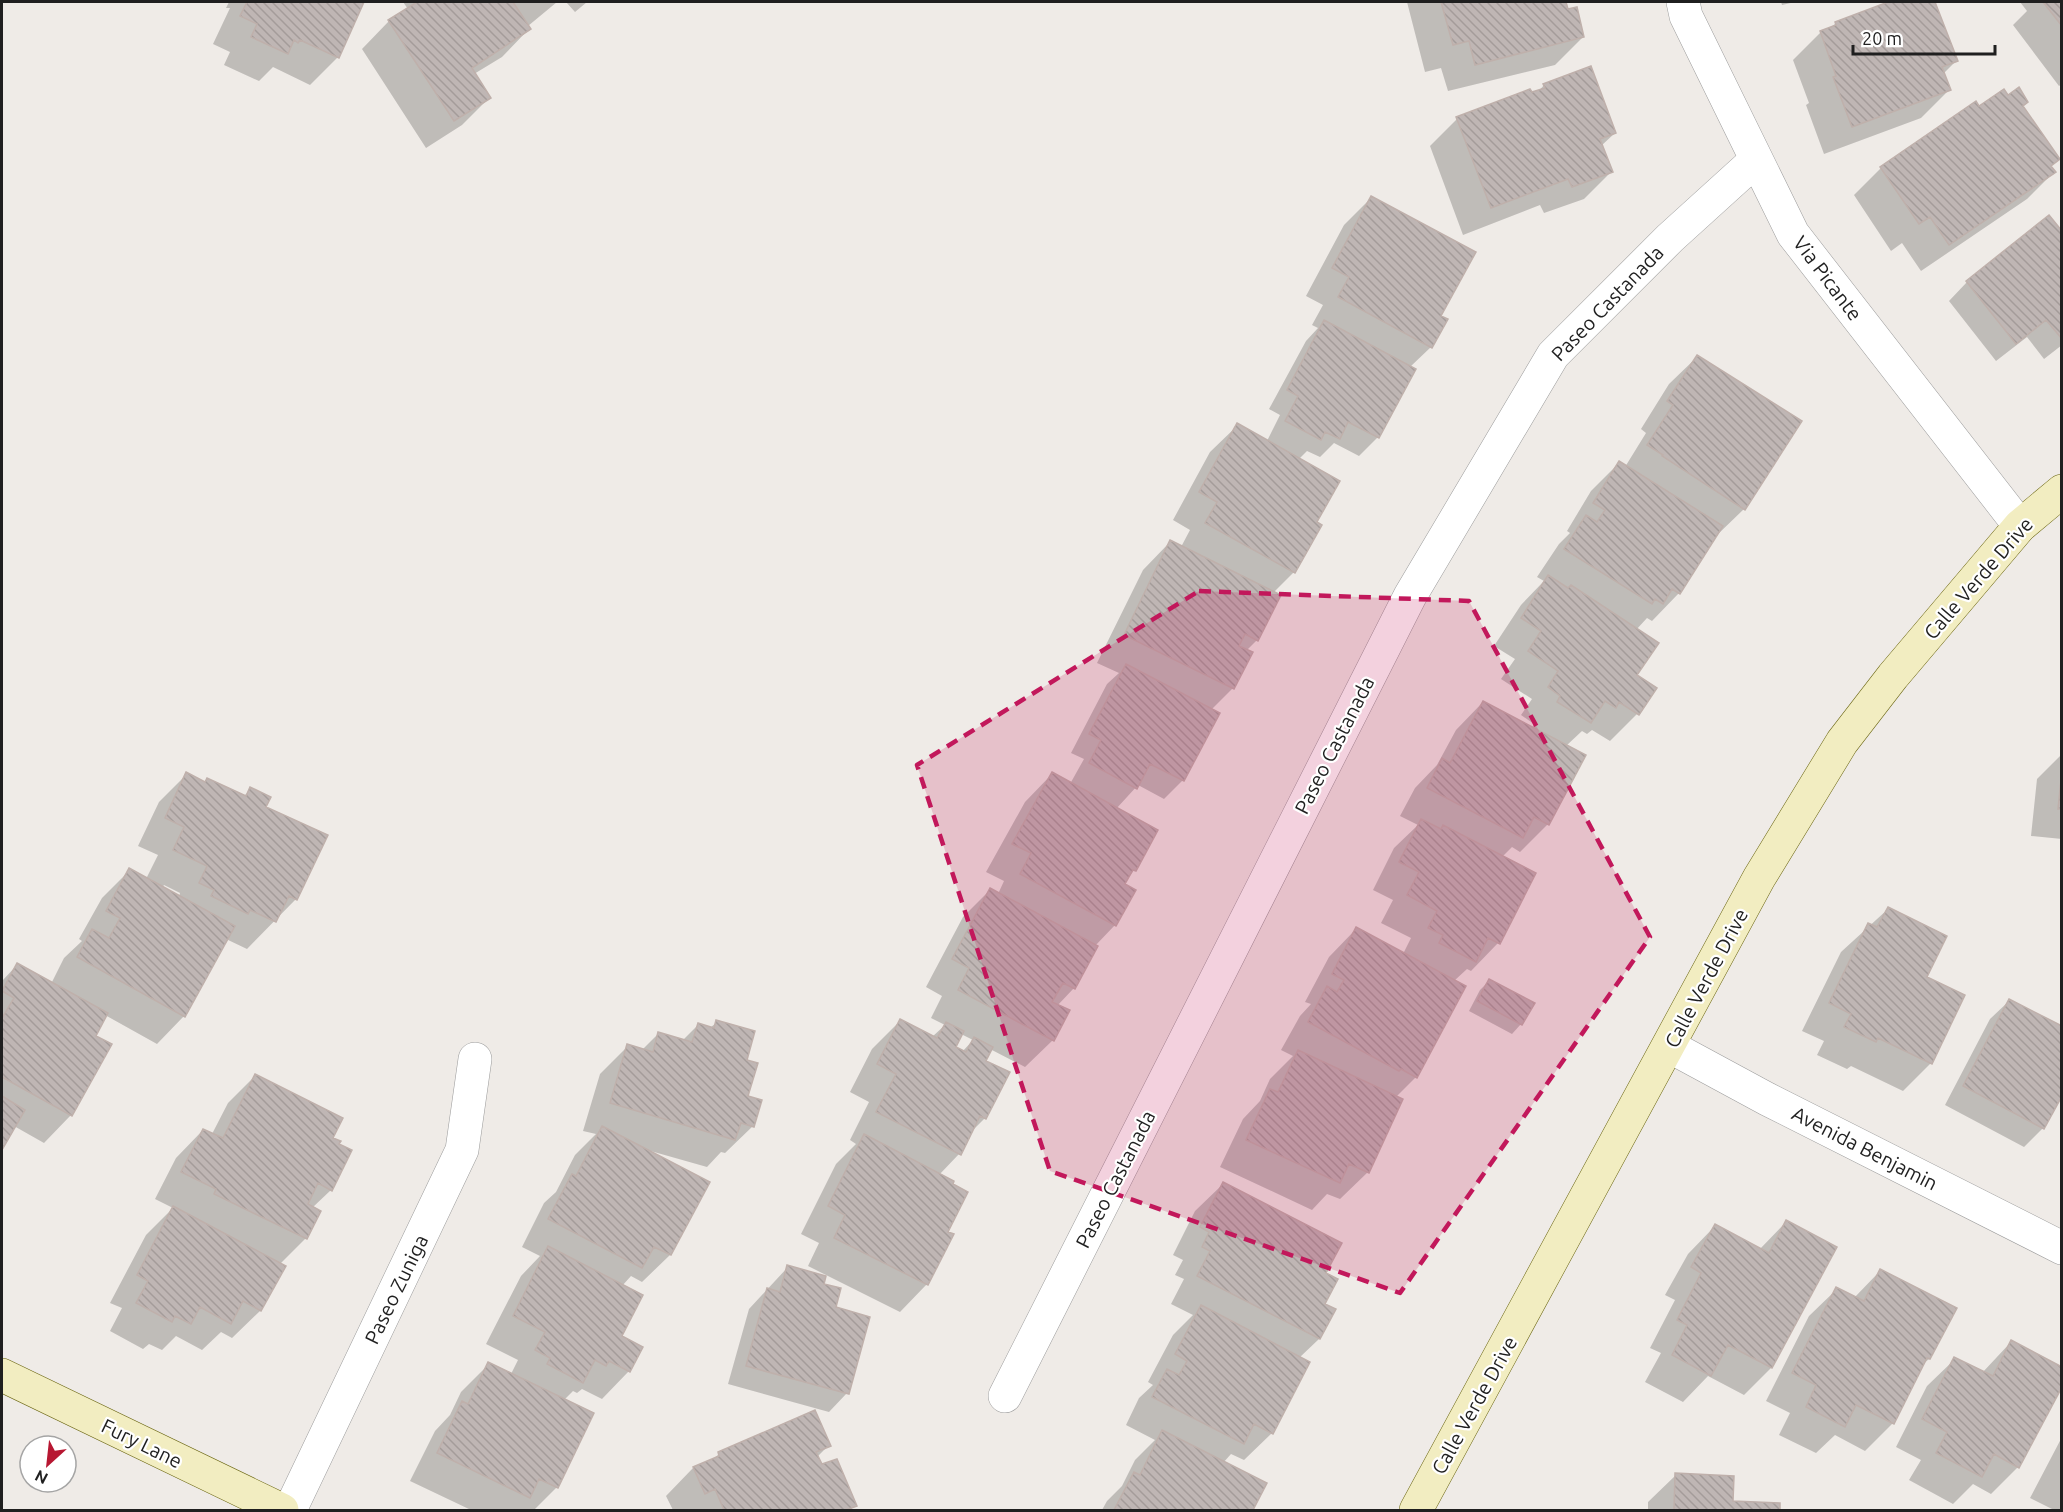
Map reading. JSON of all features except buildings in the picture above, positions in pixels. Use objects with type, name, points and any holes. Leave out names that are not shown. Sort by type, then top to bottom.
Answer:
[{"type":"main road","name":"Calle Verde Drive","points":[[1416,1510],[1760,878],[1842,742],[1893,676],[2019,526],[2061,492]]},
{"type":"main road","name":"Fury Lane","points":[[2,1375],[282,1510]]},
{"type":"street","name":"Via Picante","points":[[1683,2],[1686,16],[1793,234],[2019,526]]},
{"type":"street","name":"Paseo Castanada","points":[[1005,1396],[1410,596],[1553,356],[1670,238],[1756,160]]},
{"type":"street","name":"Avenida Benjamin","points":[[1669,1046],[1767,1099],[2061,1248]]},
{"type":"street","name":"Paseo Zuniga","points":[[290,1510],[462,1150],[475,1059]]},
{"type":"highlighted area","points":[[1199,591],[1469,601],[1650,937],[1400,1293],[1050,1171],[917,765]]}]
